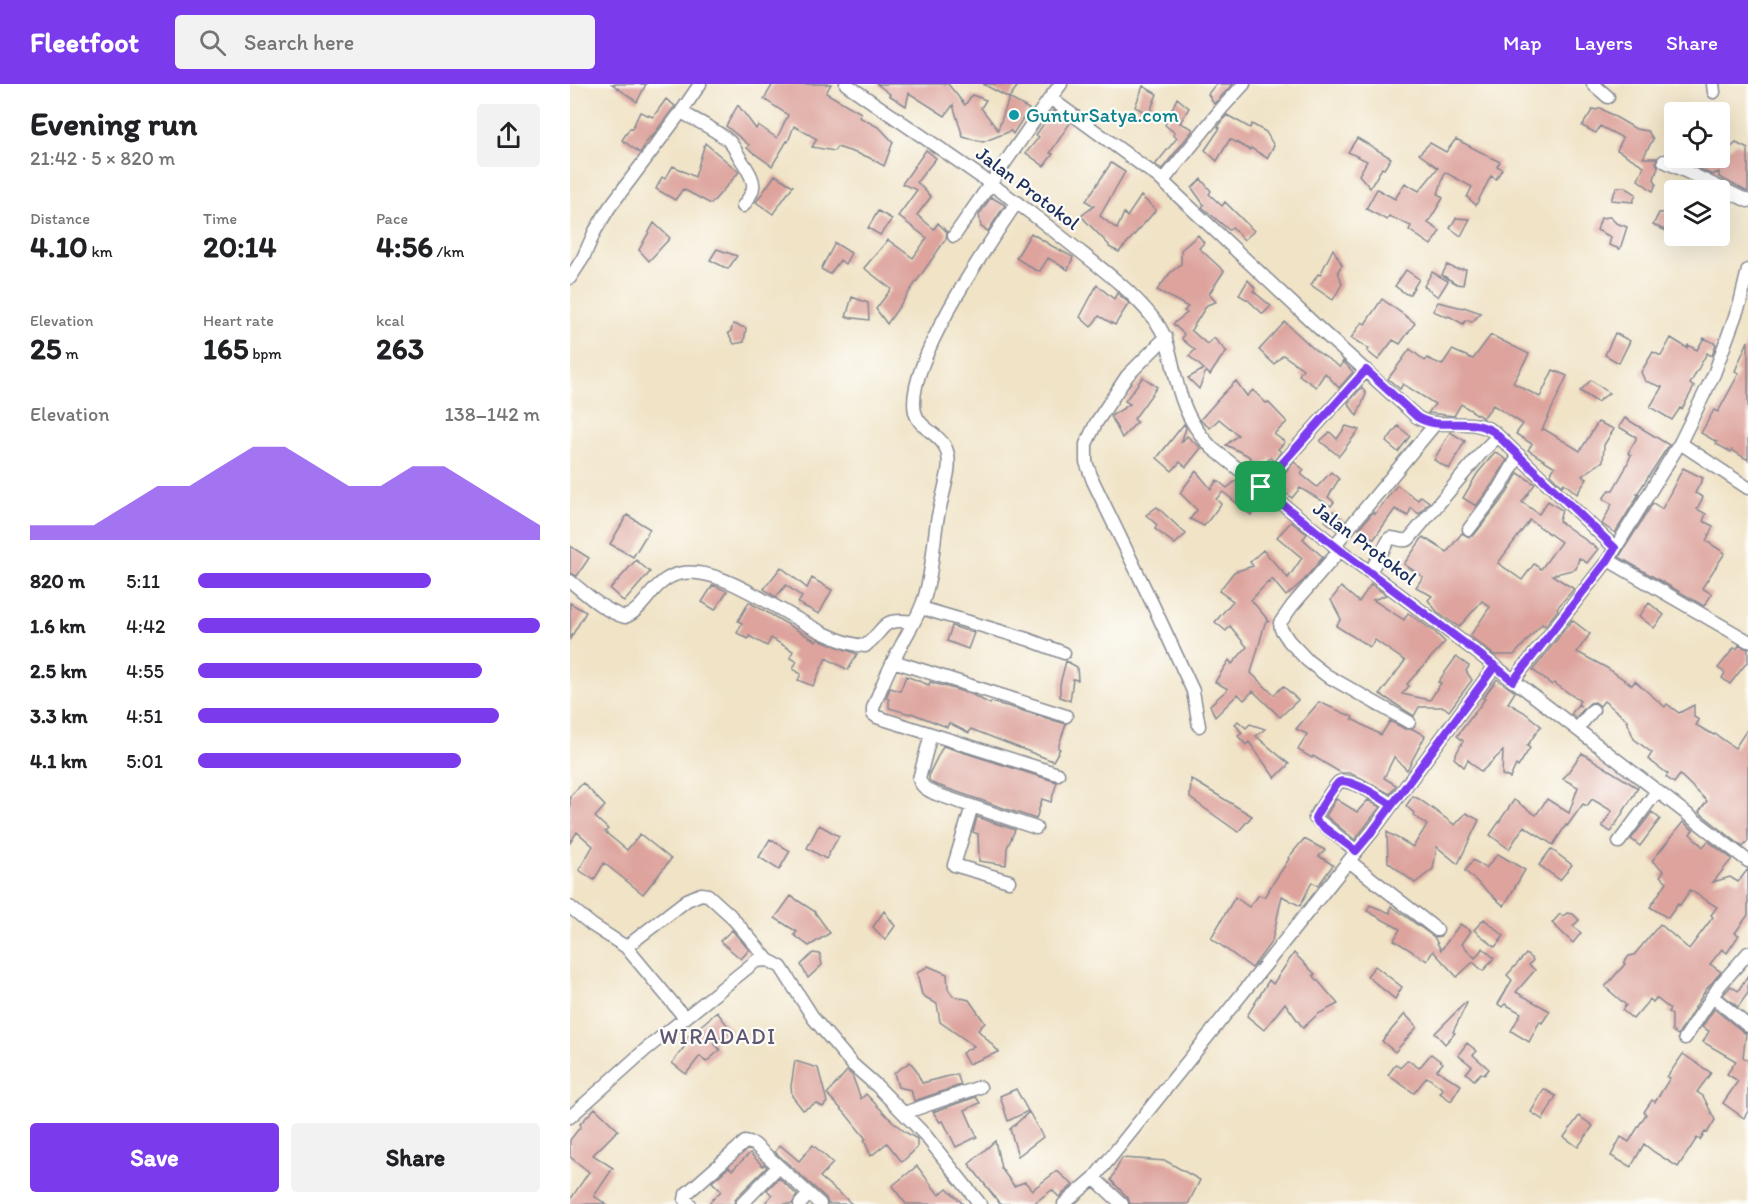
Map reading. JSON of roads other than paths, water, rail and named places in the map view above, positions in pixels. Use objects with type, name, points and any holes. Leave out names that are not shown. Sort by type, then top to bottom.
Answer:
[{"type":"street","points":[[570,278],[609,208],[700,84]]},
{"type":"street","name":"Jalan Protokol","points":[[846,84],[992,183],[1126,288],[1155,320],[1166,337],[1188,415],[1197,432],[1212,448],[1337,548],[1495,666],[1748,861]]},
{"type":"street","points":[[954,236],[1061,84]]},
{"type":"street","points":[[1163,181],[1244,84]]},
{"type":"street","points":[[1593,84],[1608,97]]},
{"type":"street","points":[[1050,98],[1163,181],[1417,417],[1427,423],[1477,424],[1486,427],[1615,548]]},
{"type":"street","points":[[681,112],[716,132],[735,149],[752,176],[754,184],[751,195],[743,206]]},
{"type":"street","points":[[1676,168],[1697,180]]},
{"type":"street","points":[[1730,194],[1748,201]]},
{"type":"street","points":[[1017,202],[936,333],[922,368],[915,394],[915,413],[945,445],[948,471],[937,519],[928,582],[921,608],[892,661],[873,708],[873,714],[1058,774]]},
{"type":"street","points":[[1513,681],[1608,560],[1680,443],[1714,374],[1740,303],[1748,270]]},
{"type":"street","points":[[1166,337],[1127,376],[1111,398],[1086,444],[1086,462],[1193,691],[1199,726]]},
{"type":"street","points":[[1261,487],[1366,370]]},
{"type":"street","points":[[1408,722],[1326,675],[1308,661],[1284,635],[1280,622],[1436,423]]},
{"type":"street","points":[[1370,572],[1390,538],[1404,541],[1409,539],[1498,436]]},
{"type":"street","points":[[1680,443],[1748,488]]},
{"type":"street","points":[[1469,529],[1500,488],[1518,455]]},
{"type":"street","points":[[1608,560],[1748,641]]},
{"type":"street","points":[[570,581],[607,609],[625,617],[637,611],[655,587],[672,576],[700,572],[721,578],[798,621],[855,646],[865,646],[873,641],[885,625],[894,621],[914,622]]},
{"type":"street","points":[[921,608],[1027,639],[1064,653]]},
{"type":"street","points":[[892,661],[1066,716]]},
{"type":"street","points":[[1064,1204],[1094,1178],[1352,856],[1495,666]]},
{"type":"street","points":[[1577,729],[1593,710]]},
{"type":"street","points":[[931,734],[920,773],[921,785],[936,794],[1036,828]]},
{"type":"street","points":[[1392,805],[1344,781],[1337,784],[1315,818],[1352,856],[1437,930]]},
{"type":"street","points":[[1619,842],[1657,791]]},
{"type":"street","points":[[972,806],[954,865],[1009,881]]},
{"type":"street","points":[[626,947],[687,900],[701,894],[708,895],[730,915],[768,960],[781,967],[814,1019],[852,1064],[925,1135],[980,1204]]},
{"type":"street","points":[[570,907],[592,925],[626,947],[685,1018]]},
{"type":"street","points":[[1685,1038],[1720,985],[1748,953]]},
{"type":"street","points":[[570,1117],[645,1050],[756,961],[768,960]]},
{"type":"street","points":[[1712,996],[1748,1026]]},
{"type":"street","points":[[904,1113],[980,1087]]},
{"type":"street","points":[[690,1204],[685,1200],[686,1194],[745,1142],[754,1144],[820,1204]]},
{"type":"street","points":[[742,1204],[778,1167]]},
{"type":"street","points":[[1094,1178],[1122,1204]]},
{"type":"street","points":[[800,1204],[809,1194]]},
{"type":"place","name":"GunturSatya.com","points":[[1014,115]]},
{"type":"district","name":"WIRADADI","points":[[718,1036]]}]
